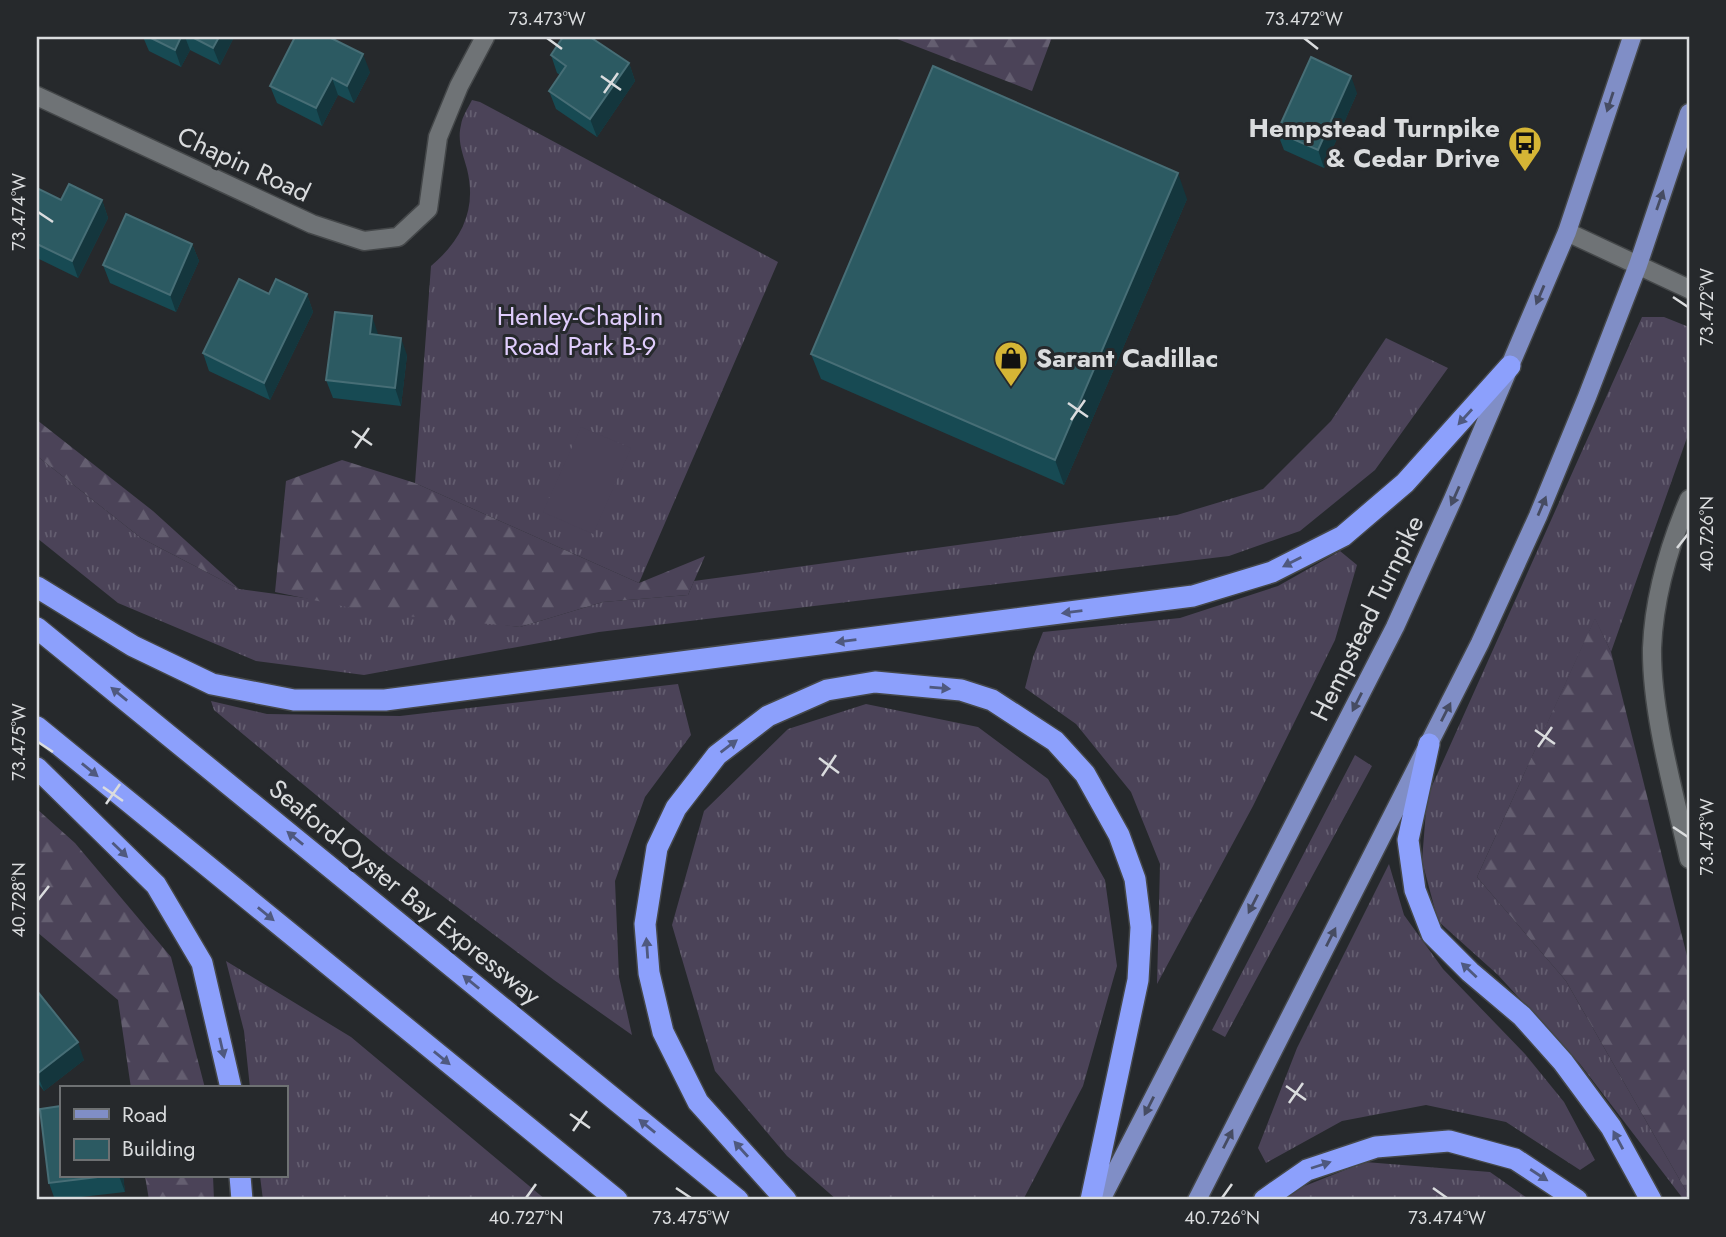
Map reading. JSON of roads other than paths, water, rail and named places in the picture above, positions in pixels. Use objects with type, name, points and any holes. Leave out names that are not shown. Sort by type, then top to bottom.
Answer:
[{"type":"highway","points":[[37,587],[133,646],[212,684],[307,700],[384,700],[1194,596],[1272,572],[1343,536],[1405,483],[1510,366]]},
{"type":"highway","name":"Seaford-Oyster Bay Expressway","points":[[37,628],[738,1200]]},
{"type":"highway","points":[[786,1200],[698,1102],[663,1032],[649,973],[645,925],[657,848],[676,808],[717,755],[768,716],[827,690],[874,682],[961,690],[992,700],[1055,741],[1086,774],[1119,835],[1135,878],[1141,927],[1138,980],[1091,1200]]},
{"type":"highway","points":[[37,727],[617,1200]]},
{"type":"highway","points":[[1429,744],[1408,840],[1415,890],[1432,934],[1470,972],[1522,1016],[1563,1062],[1611,1127],[1651,1200]]},
{"type":"highway","points":[[37,768],[156,885],[202,963],[231,1086]]},
{"type":"highway","points":[[1264,1200],[1307,1170],[1376,1147],[1449,1141],[1515,1159],[1577,1200]]},
{"type":"highway","points":[[240,1178],[242,1200]]},
{"type":"main road","name":"Hempstead Turnpike","points":[[1101,1200],[1395,627],[1567,232],[1632,37]]},
{"type":"main road","points":[[1197,1200],[1480,643],[1538,516],[1638,265],[1689,113]]},
{"type":"street","name":"Chapin Road","points":[[37,96],[312,224],[364,241],[398,237],[428,209],[438,137],[459,86],[485,37]]},
{"type":"street","points":[[1567,232],[1689,289]]},
{"type":"street","points":[[1689,499],[1674,534],[1661,578],[1652,649],[1657,705],[1689,859]]},
{"type":"place","name":"Hempstead Turnpike & Cedar Drive","points":[[1525,173]]},
{"type":"place","name":"Sarant Cadillac","points":[[1011,388]]},
{"type":"park label","name":"Henley-Chaplin Road Park B-9","points":[[580,331]]}]
